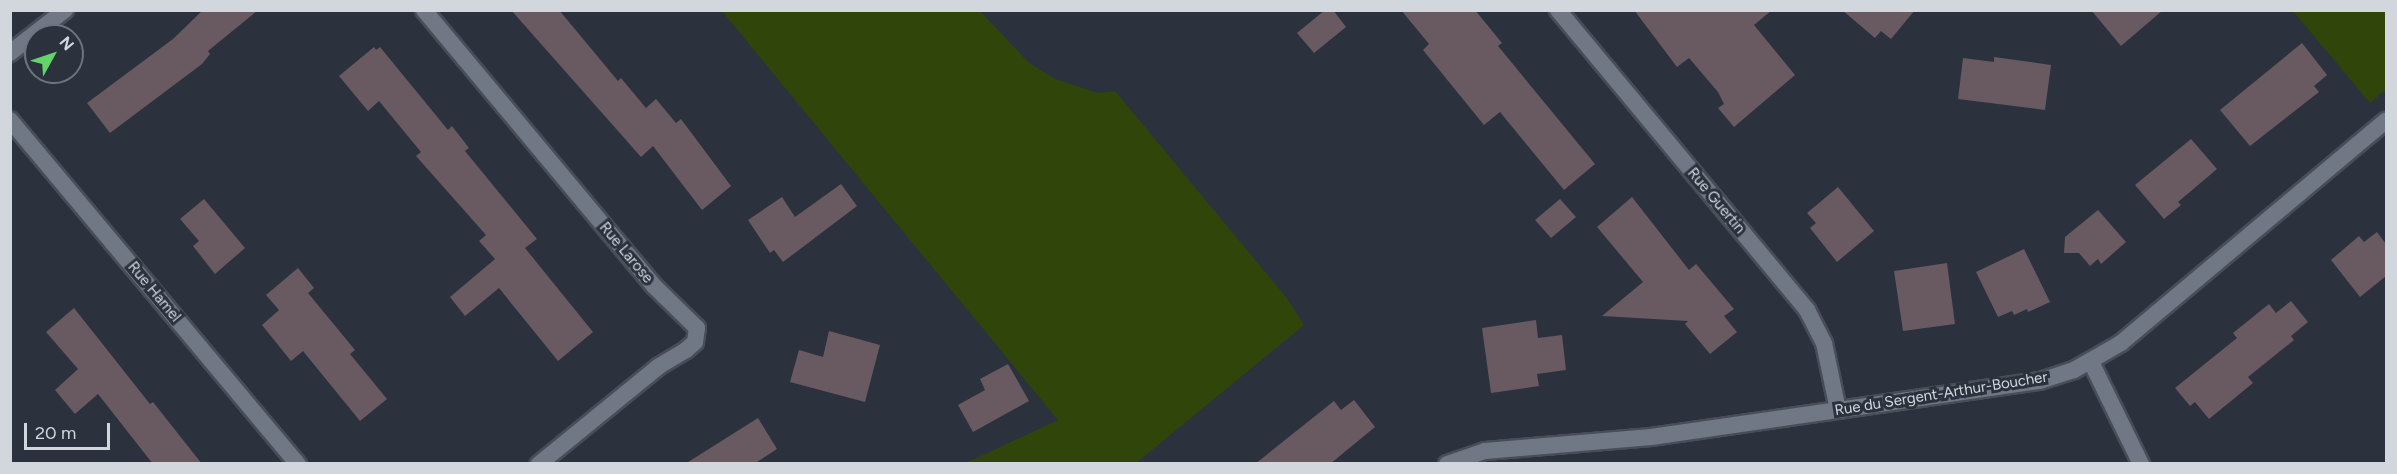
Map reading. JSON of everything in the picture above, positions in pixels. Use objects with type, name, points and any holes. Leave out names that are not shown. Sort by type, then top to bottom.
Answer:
[{"type":"street","points":[[10,53],[65,10]]},
{"type":"street","name":"Rue Larose","points":[[424,10],[654,286],[697,328],[695,342],[686,350],[658,367],[539,464]]},
{"type":"street","name":"Rue Guertin","points":[[1558,10],[1807,310],[1824,343],[1838,410]]},
{"type":"street","name":"Rue Hamel","points":[[10,120],[298,464]]},
{"type":"street","name":"Rue du Sergent-Arthur-Boucher","points":[[1447,464],[1485,451],[1651,437],[2040,381],[2091,362],[2121,343],[2386,122]]},
{"type":"street","points":[[2091,362],[2141,464]]},
{"type":"green space","points":[[722,11],[980,11],[1029,63],[1055,79],[1098,93],[1115,91],[1286,297],[1304,325],[1136,463],[966,463],[1058,420]]},
{"type":"green space","points":[[2293,11],[2386,11],[2386,89],[2370,103]]},
{"type":"building","points":[[203,10],[258,10],[208,51],[210,54],[202,64],[110,133],[87,103],[173,39]]},
{"type":"building","points":[[511,10],[559,10],[618,81],[621,78],[646,108],[656,99],[676,123],[681,119],[731,186],[702,210],[653,146],[641,157]]},
{"type":"building","points":[[1325,10],[1333,10],[1346,27],[1314,53],[1297,33]]},
{"type":"building","points":[[1401,10],[1475,10],[1502,43],[1498,46],[1595,164],[1564,190],[1500,112],[1484,125],[1423,50],[1429,44]]},
{"type":"building","points":[[1634,10],[1772,10],[1754,25],[1795,75],[1734,127],[1718,108],[1724,104],[1718,92],[1689,58],[1677,67]]},
{"type":"building","points":[[1842,10],[1915,10],[1891,39],[1881,31],[1875,38]]},
{"type":"building","points":[[2091,10],[2163,10],[2121,46]]},
{"type":"building","points":[[2302,43],[2327,75],[2314,86],[2319,92],[2250,146],[2220,110]]},
{"type":"building","points":[[374,47],[376,50],[380,47],[448,130],[452,126],[469,148],[465,151],[537,239],[525,248],[593,332],[558,361],[499,288],[465,316],[450,297],[495,259],[479,241],[486,235],[416,156],[421,152],[379,101],[368,111],[339,76]]},
{"type":"building","points":[[1994,57],[2051,65],[2045,110],[1958,99],[1963,58],[1994,62]]},
{"type":"building","points":[[2191,139],[2217,169],[2178,202],[2181,205],[2164,219],[2135,185]]},
{"type":"building","points":[[841,184],[857,206],[783,262],[774,250],[770,253],[748,220],[782,197],[795,217]]},
{"type":"building","points":[[1838,187],[1874,231],[1837,262],[1810,228],[1816,223],[1807,213]]},
{"type":"building","points":[[1632,197],[1689,270],[1696,264],[1734,309],[1724,316],[1737,332],[1710,354],[1685,324],[1688,321],[1602,316],[1643,282],[1597,227]]},
{"type":"building","points":[[204,199],[245,248],[215,274],[193,246],[199,241],[180,219]]},
{"type":"building","points":[[1560,199],[1576,217],[1551,238],[1535,220]]},
{"type":"building","points":[[2098,210],[2126,242],[2101,264],[2098,259],[2090,266],[2079,253],[2064,253],[2065,237]]},
{"type":"building","points":[[2377,232],[2386,244],[2386,276],[2360,297],[2331,260],[2359,236],[2364,242]]},
{"type":"building","points":[[2024,249],[2050,302],[2028,312],[2027,309],[2014,315],[2012,311],[1998,317],[1976,272]]},
{"type":"building","points":[[1947,263],[1955,324],[1903,331],[1894,271]]},
{"type":"building","points":[[298,268],[314,288],[308,293],[355,350],[350,354],[387,399],[360,421],[303,351],[291,361],[262,325],[279,310],[266,295]]},
{"type":"building","points":[[2291,301],[2308,322],[2291,336],[2294,340],[2248,377],[2253,383],[2209,419],[2195,402],[2190,406],[2175,388],[2237,338],[2233,333],[2269,304],[2276,313]]},
{"type":"building","points":[[74,308],[150,404],[153,402],[202,464],[153,464],[98,394],[75,414],[55,390],[78,369],[46,332]]},
{"type":"building","points":[[1536,320],[1538,338],[1562,335],[1566,370],[1537,374],[1539,386],[1491,393],[1482,328]]},
{"type":"building","points":[[829,331],[880,345],[865,402],[790,382],[799,350],[823,357]]},
{"type":"building","points":[[1008,364],[1029,401],[973,432],[958,405],[985,390],[980,379]]},
{"type":"building","points":[[1354,400],[1375,427],[1330,464],[1255,464],[1334,401],[1341,410]]},
{"type":"building","points":[[758,418],[777,449],[754,464],[685,464]]}]
